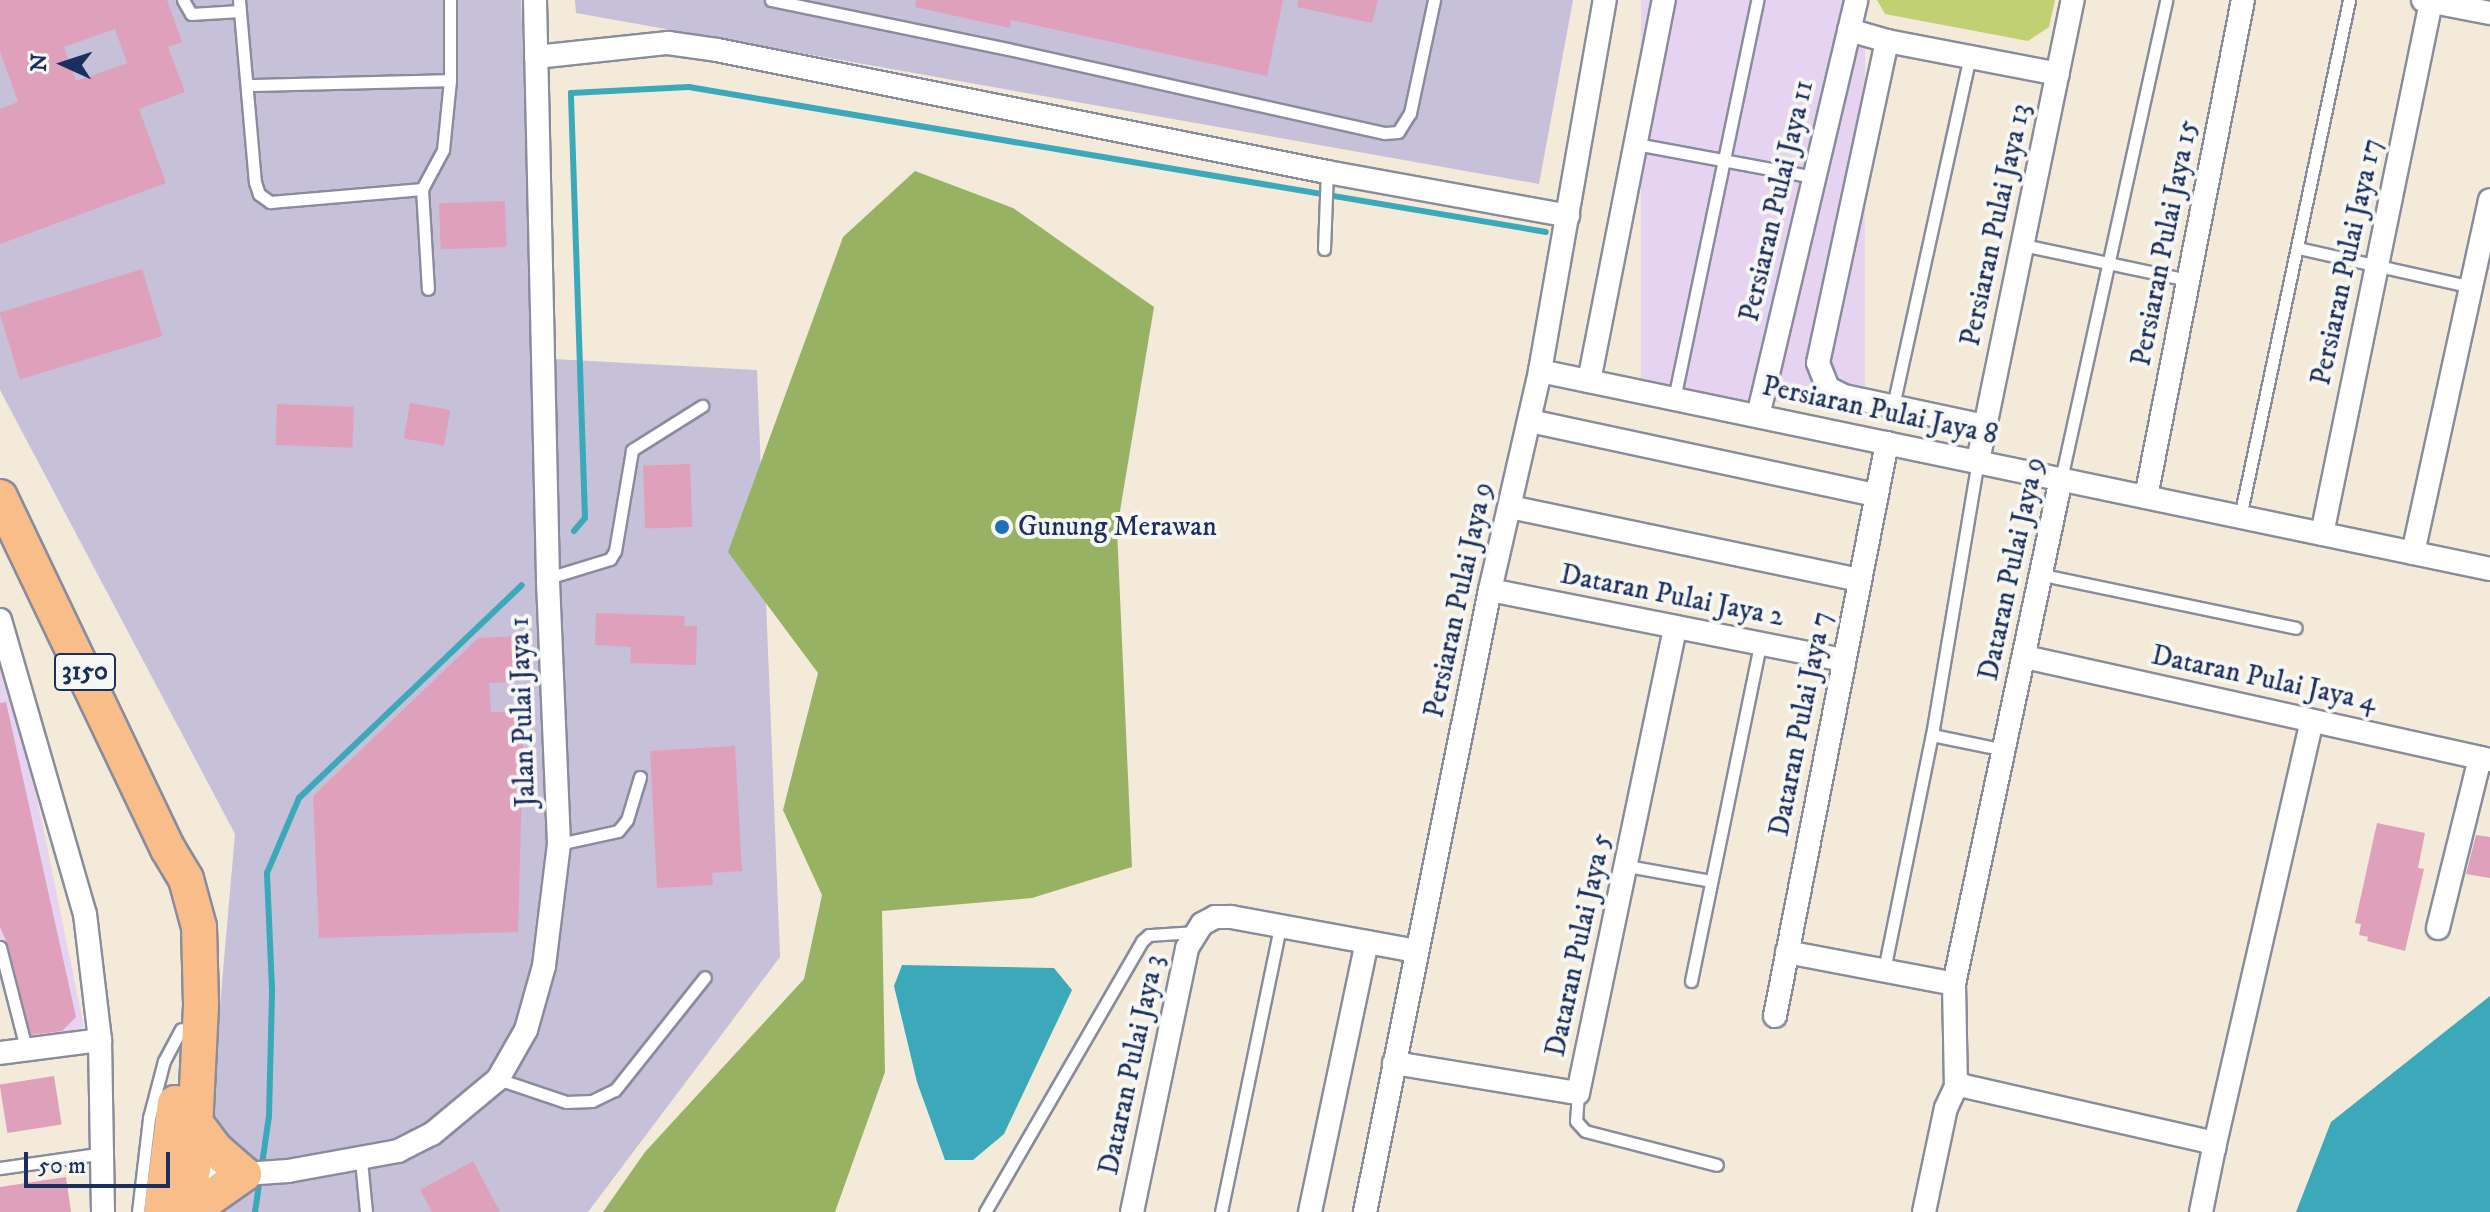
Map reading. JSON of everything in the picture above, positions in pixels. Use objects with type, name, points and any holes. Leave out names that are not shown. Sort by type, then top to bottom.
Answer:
[{"type":"main road","name":"3150","points":[[0,497],[168,849],[186,879],[199,927],[201,1006],[184,1121],[163,1212]]},
{"type":"main road","name":"3150","points":[[168,849],[185,935],[181,1029],[184,1121],[193,1169],[187,1212]]},
{"type":"main road","points":[[184,1121],[247,1174],[187,1212]]},
{"type":"main road","points":[[163,1212],[179,1178],[193,1169]]},
{"type":"street","name":"Jalan Pulai Jaya 1","points":[[193,1169],[247,1174],[288,1171],[398,1151],[432,1134],[498,1079],[526,1030],[544,966],[559,844],[548,578],[535,0]]},
{"type":"street","name":"Persiaran Pulai Jaya 9","points":[[1365,1212],[1490,590],[1540,371],[1605,0]]},
{"type":"street","points":[[1589,381],[1664,0]]},
{"type":"street","name":"Persiaran Pulai Jaya 11","points":[[1758,416],[1856,0]]},
{"type":"street","name":"Persiaran Pulai Jaya 13","points":[[1978,461],[2073,0]]},
{"type":"street","name":"Persiaran Pulai Jaya 15","points":[[2146,497],[2242,0]]},
{"type":"street","points":[[2427,1],[2490,13]]},
{"type":"street","name":"Persiaran Pulai Jaya 17","points":[[2322,534],[2427,1]]},
{"type":"street","points":[[1849,30],[1887,41],[2058,74]]},
{"type":"street","points":[[1887,41],[1818,363],[1828,388],[1844,396],[1985,426]]},
{"type":"street","points":[[536,57],[668,43],[717,50],[1327,172],[1568,216]]},
{"type":"street","points":[[2413,553],[2490,200]]},
{"type":"street","name":"Persiaran Pulai Jaya 8","points":[[1540,371],[2490,569]]},
{"type":"street","points":[[1530,421],[1875,495]]},
{"type":"street","name":"Dataran Pulai Jaya 7","points":[[1775,1016],[1887,443]]},
{"type":"street","name":"Dataran Pulai Jaya 9","points":[[1956,1087],[1954,984],[2061,479]]},
{"type":"street","points":[[1510,507],[1859,580]]},
{"type":"street","name":"Dataran Pulai Jaya 2","points":[[1490,590],[1843,660]]},
{"type":"street","points":[[0,620],[85,914],[100,1040],[103,1212]]},
{"type":"street","name":"Dataran Pulai Jaya 5","points":[[1394,1063],[1578,1093],[1675,627]]},
{"type":"street","name":"Dataran Pulai Jaya 4","points":[[2025,657],[2485,759]]},
{"type":"street","points":[[2201,1212],[2312,721]]},
{"type":"street","points":[[2438,928],[2485,759]]},
{"type":"street","points":[[1194,932],[1215,917],[1417,951]]},
{"type":"street","name":"Dataran Pulai Jaya 3","points":[[1132,1212],[1187,948],[1194,932]]},
{"type":"street","points":[[1310,1212],[1367,942]]},
{"type":"street","points":[[1787,952],[1954,984]]},
{"type":"street","points":[[0,1053],[100,1040]]},
{"type":"street","points":[[1924,1212],[1946,1108],[1956,1087],[2197,1138],[2214,1148]]},
{"type":"lane","points":[[183,0],[191,14],[240,6],[255,182],[259,194],[270,202],[422,189]]},
{"type":"lane","points":[[428,289],[422,189],[443,150],[450,80],[450,0]]},
{"type":"lane","points":[[771,0],[1385,133],[1398,132],[1410,113],[1434,0]]},
{"type":"lane","points":[[1674,399],[1757,0]]},
{"type":"lane","name":"Dataran Pulai Jaya 9","points":[[2061,479],[2166,0]]},
{"type":"lane","points":[[2240,517],[2349,0]]},
{"type":"lane","points":[[1893,406],[1970,57]]},
{"type":"lane","points":[[249,85],[450,80]]},
{"type":"lane","points":[[1636,144],[1814,177]]},
{"type":"lane","points":[[1324,249],[1327,172]]},
{"type":"lane","points":[[2023,245],[2187,280]]},
{"type":"lane","points":[[2298,248],[2472,287]]},
{"type":"lane","points":[[548,578],[610,559],[615,551],[632,450],[702,406]]},
{"type":"lane","points":[[1884,970],[1932,735],[1978,461]]},
{"type":"lane","points":[[2043,575],[2296,628]]},
{"type":"lane","points":[[1691,981],[1760,644]]},
{"type":"lane","points":[[1932,735],[2005,750]]},
{"type":"lane","points":[[559,844],[618,831],[627,820],[640,777]]},
{"type":"lane","points":[[1627,866],[1711,881]]},
{"type":"lane","points":[[1221,1212],[1280,926]]},
{"type":"lane","points":[[985,1212],[1142,941],[1149,935],[1194,932]]},
{"type":"lane","points":[[0,947],[26,1048]]},
{"type":"lane","points":[[498,1079],[566,1102],[592,1101],[615,1090],[705,977]]},
{"type":"lane","points":[[138,1212],[149,1118],[164,1061],[181,1029]]},
{"type":"lane","points":[[1578,1093],[1576,1121],[1585,1131],[1717,1165]]},
{"type":"lane","points":[[0,1168],[104,1153]]},
{"type":"lane","points":[[361,1160],[366,1212]]},
{"type":"shaded area","points":[[0,0],[521,0],[535,358],[757,370],[780,957],[588,1212],[202,1212],[235,834],[0,390]]},
{"type":"shaded area","points":[[575,0],[1573,0],[1539,184],[576,13]]},
{"type":"shaded area","points":[[1641,0],[1865,0],[1865,402],[1641,402]]},
{"type":"shaded area","points":[[0,647],[13,681],[84,1027],[26,1045],[0,940]]},
{"type":"green space","points":[[1877,0],[2055,0],[2049,27],[2028,41],[1885,14]]},
{"type":"green space","name":"Gunung Merawan","points":[[915,171],[1013,208],[1154,307],[1117,529],[1132,867],[1032,898],[882,911],[885,1072],[835,1212],[603,1212],[645,1152],[804,979],[822,895],[783,810],[818,673],[728,552],[843,237]]},
{"type":"water","points":[[902,965],[1054,968],[1072,990],[1004,1134],[973,1160],[945,1160],[917,1082],[894,986]]},
{"type":"water","points":[[2490,996],[2490,1212],[2296,1212],[2331,1122]]},
{"type":"building","points":[[0,0],[167,0],[182,42],[168,47],[185,92],[139,109],[166,183],[0,244],[0,109],[18,102],[0,51]],"holes":[[[115,29],[127,63],[76,81],[64,47]]]},
{"type":"building","points":[[916,0],[1283,0],[1267,76],[1011,20],[1010,28],[915,7]]},
{"type":"building","points":[[1298,0],[1378,0],[1372,23],[1297,7]]},
{"type":"building","points":[[505,201],[507,247],[441,249],[439,203]]},
{"type":"building","points":[[142,269],[162,336],[20,380],[0,312]]},
{"type":"building","points":[[410,403],[450,410],[444,446],[404,438]]},
{"type":"building","points":[[277,404],[354,407],[353,448],[276,445]]},
{"type":"building","points":[[690,464],[692,527],[645,529],[643,466]]},
{"type":"building","points":[[596,613],[685,616],[684,626],[697,626],[696,665],[630,663],[631,647],[595,645]]},
{"type":"building","points":[[521,636],[519,682],[489,683],[491,712],[524,712],[518,932],[319,938],[313,796],[478,638]]},
{"type":"building","points":[[6,702],[76,1017],[62,1031],[31,1035],[8,945],[0,927],[0,703]]},
{"type":"building","points":[[735,746],[742,871],[712,873],[713,885],[657,888],[650,751]]},
{"type":"building","points":[[2377,823],[2425,833],[2418,868],[2424,869],[2405,951],[2367,941],[2368,937],[2359,935],[2361,924],[2355,923]]},
{"type":"building","points":[[2476,835],[2490,837],[2490,878],[2466,874]]},
{"type":"building","points":[[54,1076],[62,1124],[7,1133],[0,1085]]},
{"type":"building","points":[[473,1161],[500,1212],[432,1212],[420,1190]]},
{"type":"building","points":[[66,1177],[71,1212],[0,1212],[0,1187]]},
{"type":"waterway","points":[[574,531],[585,518],[571,93],[689,87],[1546,232]]},
{"type":"waterway","points":[[255,1212],[269,1116],[272,989],[267,873],[299,798],[522,585]]},
{"type":"place","name":"Gunung Merawan","points":[[1002,527]]}]
